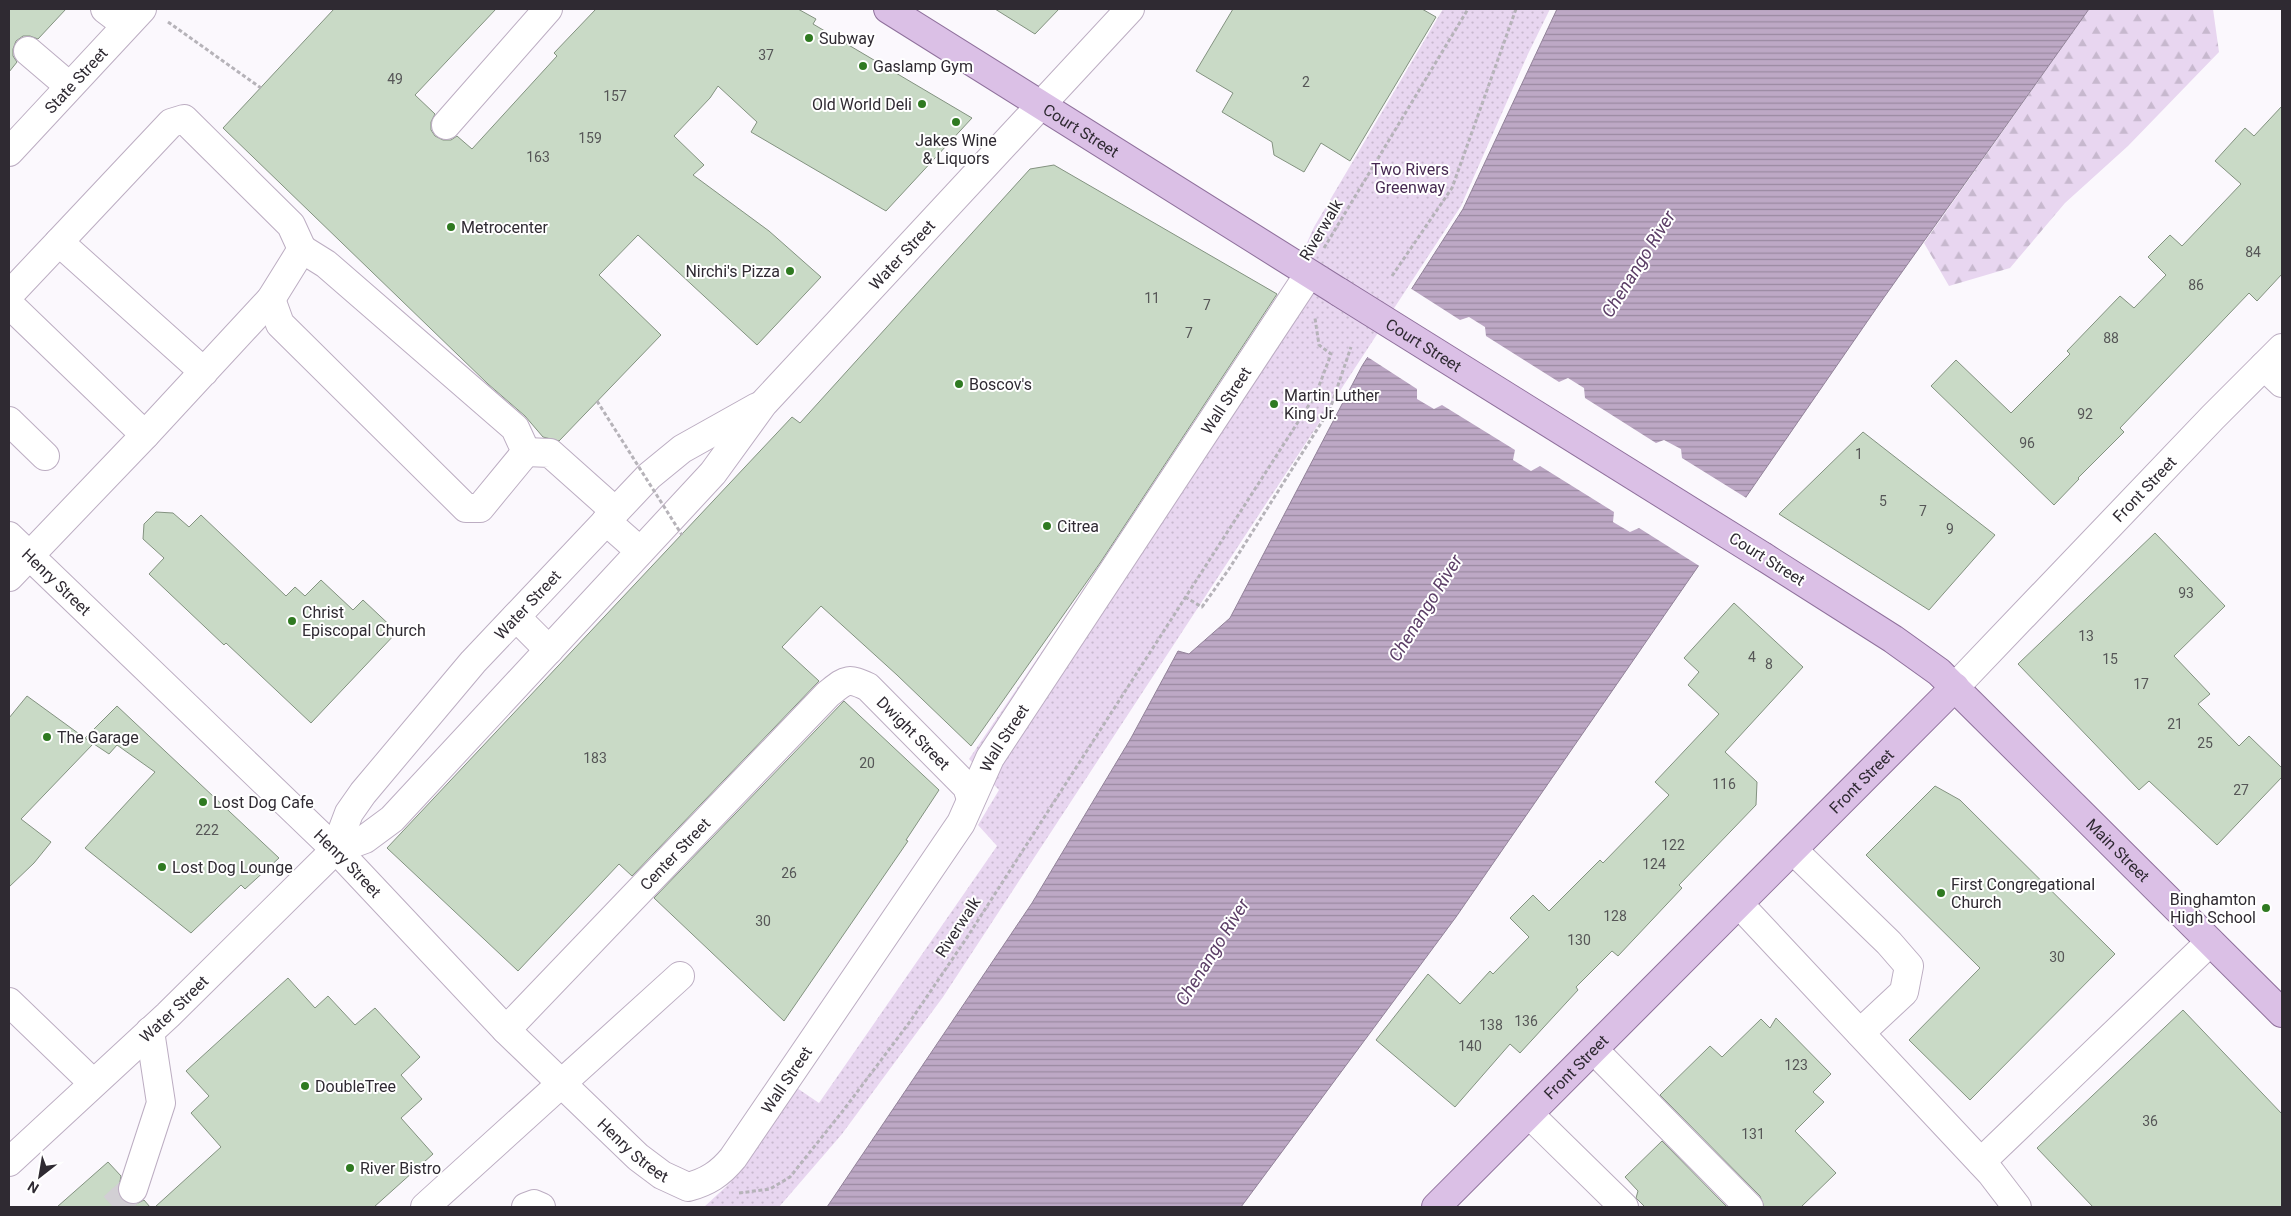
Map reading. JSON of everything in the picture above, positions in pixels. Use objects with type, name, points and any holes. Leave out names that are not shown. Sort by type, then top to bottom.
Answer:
[{"type":"main road","name":"Court Street","points":[[888,9],[1764,557],[1910,650],[1955,687]]},
{"type":"main road","name":"Front Street","points":[[1436,1207],[1955,687]]},
{"type":"main road","name":"Main Street","points":[[1955,687],[2282,1013]]},
{"type":"street","points":[[105,9],[134,17]]},
{"type":"street","points":[[446,125],[548,9]]},
{"type":"street","name":"Water Street","points":[[13,1150],[93,1083],[150,1031],[335,850],[365,839],[392,819],[713,473],[763,404],[1042,106],[1130,9]]},
{"type":"street","name":"State Street","points":[[9,152],[134,17]]},
{"type":"street","points":[[28,51],[69,86]]},
{"type":"street","points":[[9,296],[171,124],[184,119],[291,225],[302,249],[326,264],[515,428],[526,452]]},
{"type":"street","points":[[59,242],[204,372]]},
{"type":"street","points":[[9,577],[145,435],[271,299],[302,249]]},
{"type":"street","name":"Wall Street","points":[[688,1187],[703,1183],[717,1175],[732,1158],[961,823],[990,758],[1309,274]]},
{"type":"street","points":[[271,299],[280,324],[466,508],[480,508],[526,452]]},
{"type":"street","points":[[9,304],[145,435]]},
{"type":"street","name":"Front Street","points":[[1955,687],[2276,365]]},
{"type":"street","name":"Water Street","points":[[335,850],[349,813],[363,793],[467,669],[610,516],[649,476],[682,449],[763,404]]},
{"type":"street","points":[[9,421],[46,456]]},
{"type":"street","points":[[526,452],[550,453],[610,516],[640,551]]},
{"type":"street","name":"Henry Street","points":[[9,536],[335,850],[506,1030],[562,1084],[647,1165],[674,1182],[688,1187]]},
{"type":"street","points":[[516,617],[549,650]]},
{"type":"street","name":"Dwight Street","points":[[845,680],[852,679],[868,687],[967,787],[971,798]]},
{"type":"street","name":"Center Street","points":[[506,1030],[828,694],[845,680]]},
{"type":"street","points":[[1793,850],[1890,943],[1909,966],[1904,992],[1860,1033]]},
{"type":"street","points":[[1739,904],[1986,1168],[2018,1207]]},
{"type":"street","points":[[1986,1168],[2210,942]]},
{"type":"street","points":[[425,1207],[680,976]]},
{"type":"street","points":[[9,1002],[93,1083]]},
{"type":"street","points":[[133,1189],[161,1103],[150,1031]]},
{"type":"street","points":[[1594,1050],[1749,1207]]},
{"type":"street","points":[[1529,1114],[1624,1207]]},
{"type":"street","points":[[526,1207],[534,1204],[541,1207]]},
{"type":"path","name":"Riverwalk","points":[[730,1196],[770,1189],[790,1177],[842,1112],[909,1022],[966,939],[1316,394],[1331,354],[1318,345],[1309,274],[1468,9]]},
{"type":"path","points":[[1392,276],[1452,188],[1516,9]]},
{"type":"path","points":[[166,20],[261,88]]},
{"type":"path","points":[[1185,597],[1202,607],[1229,568],[1330,409],[1351,347]]},
{"type":"path","points":[[597,401],[682,535]]},
{"type":"green space","name":"Two Rivers Greenway","points":[[1443,9],[1550,9],[1528,54],[1461,206],[943,997],[842,1134],[779,1207],[704,1207],[730,1183],[797,1088],[819,1103],[997,846],[978,825],[999,790],[969,759],[1283,297],[1314,227]]},
{"type":"green space","points":[[2089,9],[2213,9],[2219,52],[2128,146],[2065,203],[2010,268],[1949,286],[1924,243]]},
{"type":"water","name":"Chenango River","points":[[1557,9],[2089,9],[1880,303],[1456,917],[1241,1207],[827,1207],[1032,903],[1131,738],[1178,651],[1189,654],[1230,618],[1362,366],[1463,209]]},
{"type":"pier","points":[[1410,288],[1460,320],[1469,317],[1485,327],[1486,336],[1559,382],[1568,378],[1584,388],[1585,398],[1656,443],[1664,440],[1681,449],[1682,458],[1748,499],[1701,567],[1639,528],[1630,532],[1613,522],[1614,512],[1540,466],[1531,471],[1513,460],[1515,450],[1442,405],[1434,409],[1417,399],[1417,389],[1366,356]]},
{"type":"building","points":[[9,9],[66,9],[38,39],[23,36],[16,41],[13,56],[17,62],[9,72]]},
{"type":"building","points":[[334,9],[496,9],[415,95],[435,114],[431,122],[431,130],[435,136],[443,140],[451,140],[457,136],[472,149],[557,56],[554,53],[596,9],[798,9],[816,19],[813,24],[972,118],[886,211],[751,132],[757,122],[718,86],[710,98],[674,136],[704,165],[693,175],[769,231],[821,277],[757,345],[638,235],[599,275],[661,335],[559,441],[543,437],[525,416],[488,384],[223,128]]},
{"type":"building","points":[[995,9],[1059,9],[1035,34]]},
{"type":"building","points":[[1233,9],[1422,9],[1436,17],[1350,161],[1321,143],[1304,172],[1274,155],[1272,142],[1222,112],[1233,93],[1196,71]]},
{"type":"building","points":[[2282,106],[2282,274],[2257,301],[2249,293],[2120,428],[2124,432],[2054,505],[1931,386],[1956,360],[2011,413],[2070,354],[2067,351],[2120,296],[2134,308],[2166,275],[2148,257],[2170,235],[2182,246],[2241,184],[2215,161],[2245,128],[2254,136]]},
{"type":"building","points":[[1054,165],[1277,294],[1100,563],[971,746],[821,606],[782,647],[819,681],[632,876],[619,864],[518,971],[387,848],[792,417],[800,423],[1030,169]]},
{"type":"building","points":[[1863,432],[1995,535],[1929,610],[1779,514]]},
{"type":"building","name":"Christ Episcopal Church","points":[[156,512],[173,513],[189,527],[201,515],[286,596],[295,587],[305,596],[321,580],[353,610],[363,600],[397,632],[311,723],[149,574],[164,558],[143,539],[144,524]]},
{"type":"building","points":[[2155,533],[2225,606],[2174,656],[2210,694],[2198,704],[2239,746],[2249,736],[2282,768],[2282,777],[2217,845],[2149,781],[2139,790],[2018,664]]},
{"type":"building","points":[[1734,603],[1803,667],[1725,752],[1757,782],[1756,805],[1679,885],[1682,888],[1618,956],[1612,951],[1576,987],[1578,990],[1520,1053],[1510,1044],[1455,1107],[1376,1040],[1428,974],[1460,1004],[1490,971],[1493,974],[1529,937],[1510,918],[1533,895],[1549,911],[1600,860],[1603,863],[1669,795],[1655,782],[1719,714],[1688,685],[1699,672],[1684,658]]},
{"type":"building","points":[[27,696],[93,744],[21,819],[51,842],[34,863],[9,887],[9,718]]},
{"type":"building","points":[[844,701],[939,790],[906,840],[908,841],[784,1021],[654,898]]},
{"type":"building","points":[[117,706],[279,858],[245,889],[241,885],[191,933],[85,848],[155,772],[117,745],[109,754],[85,738]]},
{"type":"building","points":[[1935,786],[1960,800],[2115,954],[1970,1100],[1909,1040],[1980,968],[1866,855]]},
{"type":"building","name":"DoubleTree","points":[[288,978],[315,1008],[328,996],[355,1025],[375,1008],[420,1057],[401,1075],[422,1099],[401,1118],[433,1154],[374,1207],[155,1207],[221,1147],[191,1113],[209,1096],[186,1071]]},
{"type":"building","points":[[2183,1010],[2282,1114],[2282,1207],[2093,1207],[2037,1148]]},
{"type":"building","points":[[1776,1018],[1831,1074],[1813,1092],[1824,1102],[1795,1131],[1836,1173],[1801,1207],[1764,1207],[1760,1196],[1660,1095],[1710,1046],[1722,1057],[1761,1019],[1770,1028]]},
{"type":"building","points":[[1662,1141],[1727,1207],[1645,1207],[1636,1198],[1638,1191],[1625,1177]]},
{"type":"building","points":[[108,1162],[121,1176],[118,1192],[122,1200],[128,1204],[136,1204],[144,1200],[150,1207],[57,1207]]},
{"type":"tunnel","points":[[113,1207],[133,1189]]},
{"type":"place","name":"Subway","points":[[809,38]]},
{"type":"place","name":"Gaslamp Gym","points":[[863,66]]},
{"type":"place","name":"Old World Deli","points":[[922,104]]},
{"type":"place","name":"Jakes Wine & Liquors","points":[[956,122]]},
{"type":"place","name":"Metrocenter","points":[[451,227]]},
{"type":"place","name":"Nirchi's Pizza","points":[[790,271]]},
{"type":"place","name":"Boscov's","points":[[959,384]]},
{"type":"place","name":"Martin Luther King Jr.","points":[[1274,404]]},
{"type":"place","name":"Citrea","points":[[1047,526]]},
{"type":"place","name":"Christ Episcopal Church","points":[[292,621]]},
{"type":"place","name":"The Garage","points":[[47,737]]},
{"type":"place","name":"Lost Dog Cafe","points":[[203,802]]},
{"type":"place","name":"Lost Dog Lounge","points":[[162,867]]},
{"type":"place","name":"First Congregational Church","points":[[1941,893]]},
{"type":"place","name":"Binghamton High School","points":[[2266,908]]},
{"type":"place","name":"DoubleTree","points":[[305,1086]]},
{"type":"place","name":"River Bistro","points":[[350,1168]]}]
